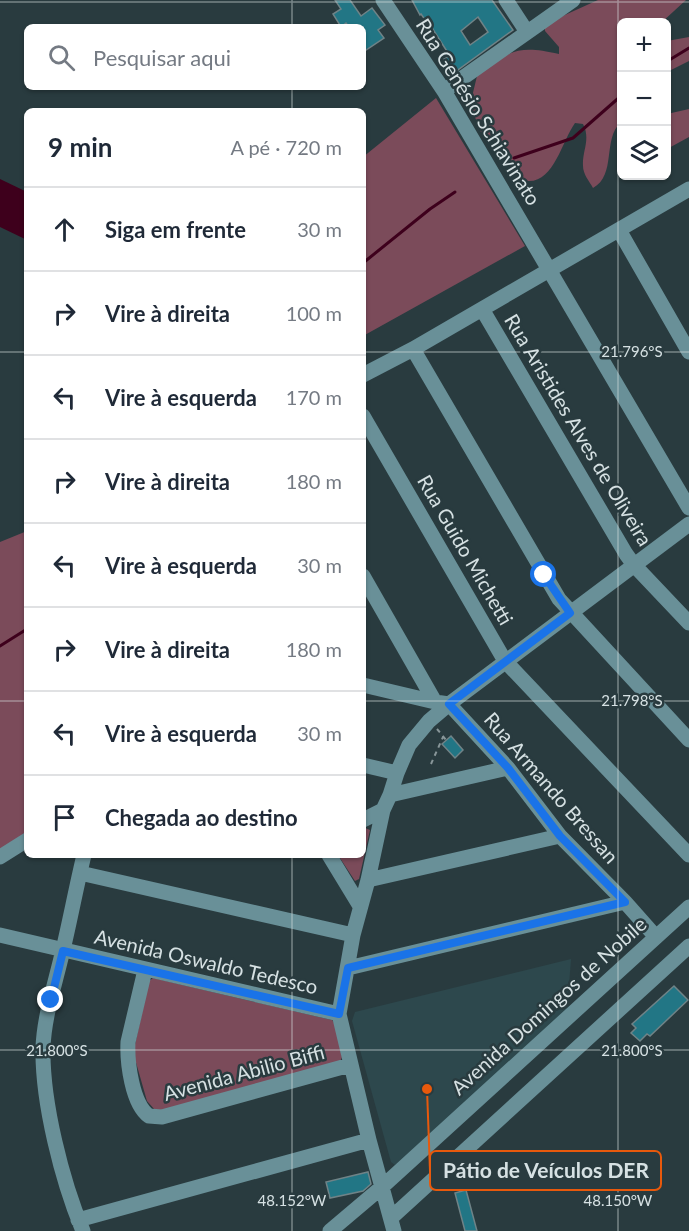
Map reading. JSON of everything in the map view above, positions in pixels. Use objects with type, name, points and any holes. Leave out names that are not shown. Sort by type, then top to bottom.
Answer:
[{"type":"street","name":"Rua Genésio Schiavinato","points":[[383,0],[444,91],[689,508]]},
{"type":"street","points":[[506,0],[527,32]]},
{"type":"street","points":[[444,91],[573,0]]},
{"type":"street","points":[[366,373],[413,349],[689,190]]},
{"type":"street","points":[[619,230],[689,352]]},
{"type":"street","name":"Rua Aristides Alves de Oliveira","points":[[482,309],[612,532],[634,565],[689,623]]},
{"type":"street","points":[[413,349],[544,575],[570,613],[689,740]]},
{"type":"street","name":"Rua Guido Michetti","points":[[366,421],[505,661],[689,855]]},
{"type":"street","points":[[689,524],[505,661],[442,703],[409,745],[397,773],[383,810],[353,935],[339,1014],[392,1225],[602,1025],[689,946]]},
{"type":"street","name":"Rua Armando Bressan","points":[[366,581],[442,703],[508,768],[560,836],[625,902],[656,938]]},
{"type":"street","points":[[366,686],[442,703]]},
{"type":"street","points":[[366,766],[397,773]]},
{"type":"street","points":[[390,795],[508,768]]},
{"type":"street","points":[[366,818],[383,810]]},
{"type":"street","points":[[368,880],[560,836]]},
{"type":"street","points":[[0,857],[24,842]]},
{"type":"street","points":[[83,858],[51,1000],[43,1046],[44,1084],[61,1161],[81,1225],[369,1140]]},
{"type":"street","points":[[331,858],[360,906]]},
{"type":"street","points":[[80,873],[353,935]]},
{"type":"street","points":[[348,968],[625,902]]},
{"type":"street","name":"Avenida Domingos de Nobile","points":[[330,1231],[382,1187],[689,907]]},
{"type":"street","name":"Avenida Oswaldo Tedesco","points":[[0,935],[339,1014]]},
{"type":"street","name":"Avenida Abilio Biffi","points":[[145,970],[128,1042],[128,1053],[140,1106],[148,1116],[160,1118],[350,1065]]},
{"type":"street","points":[[583,1005],[602,1025]]},
{"type":"path","points":[[431,764],[443,737],[446,740]]},
{"type":"shaded area","points":[[598,0],[686,0],[666,18],[617,18],[617,127],[612,138],[605,175],[593,188],[585,175],[583,166],[586,135],[583,124],[575,123],[547,173],[538,179],[528,181],[516,178],[481,132],[470,105],[478,72],[499,59],[516,51],[525,50],[559,54],[559,47],[545,31],[545,24]]},
{"type":"shaded area","points":[[689,37],[689,61],[671,70],[671,40]]},
{"type":"shaded area","points":[[436,98],[525,246],[366,334],[366,155]]},
{"type":"shaded area","points":[[689,109],[689,137],[671,147],[671,126],[671,113]]},
{"type":"shaded area","points":[[0,179],[24,191],[24,239],[0,227]]},
{"type":"shaded area","points":[[24,532],[24,839],[0,853],[0,542]]},
{"type":"shaded area","points":[[366,828],[370,830],[366,848]]},
{"type":"shaded area","points":[[340,858],[364,858],[359,879],[355,881]]},
{"type":"shaded area","points":[[571,959],[567,1012],[395,1165],[391,1162],[352,1021],[355,1012]]},
{"type":"shaded area","points":[[153,978],[332,1020],[335,1024],[342,1057],[340,1062],[166,1111],[155,1110],[147,1101],[134,1049],[149,981]]},
{"type":"building","points":[[335,0],[350,0],[361,16],[372,8],[385,25],[378,30],[384,38],[366,50],[366,24],[339,24],[333,14],[341,9]]},
{"type":"building","points":[[412,0],[492,0],[513,30],[455,72],[450,69],[444,59],[450,56],[427,20],[420,15]],"holes":[[[478,17],[488,32],[470,45],[461,31]]]},
{"type":"building","points":[[451,736],[463,750],[455,758],[442,744]]},
{"type":"building","points":[[674,986],[688,1000],[650,1036],[647,1034],[640,1041],[631,1033],[636,1028],[632,1024]]},
{"type":"building","points":[[368,1172],[371,1184],[363,1191],[330,1198],[326,1182]]},
{"type":"building","points":[[466,1190],[477,1231],[465,1231],[455,1193]]},
{"type":"waterway","points":[[671,59],[689,48]]},
{"type":"waterway","points":[[514,158],[573,138],[617,99]]},
{"type":"waterway","points":[[366,261],[455,192]]},
{"type":"waterway","points":[[0,646],[24,631]]},
{"type":"place","name":"Pátio de Veículos DER","points":[[427,1089]]},
{"type":"route","points":[[51,1000],[63,951],[339,1014],[348,968],[625,902],[560,836],[508,768],[449,704],[570,613],[544,575]]}]
